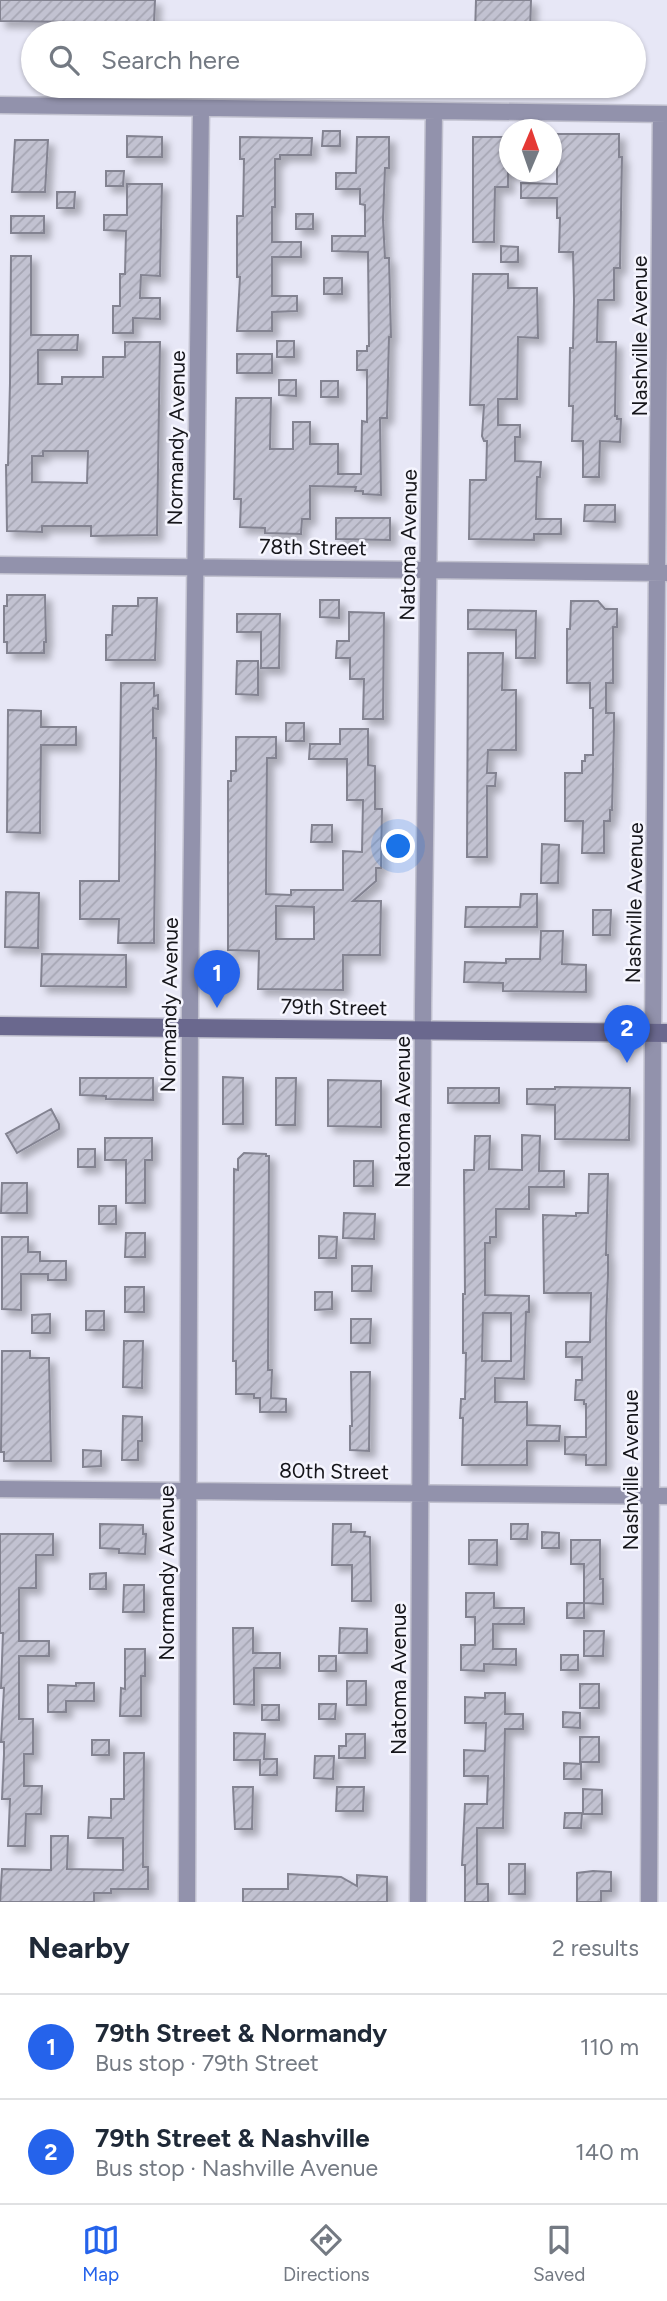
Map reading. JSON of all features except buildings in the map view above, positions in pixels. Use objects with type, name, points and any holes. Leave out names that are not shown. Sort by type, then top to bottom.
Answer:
[{"type":"main road","name":"79th Street","points":[[0,1026],[660,1033]]},
{"type":"street","points":[[0,105],[664,114]]},
{"type":"street","name":"Normandy Avenue","points":[[187,1902],[189,1028],[201,109]]},
{"type":"street","name":"Natoma Avenue","points":[[418,1902],[423,1031],[434,112]]},
{"type":"street","name":"Nashville Avenue","points":[[649,1902],[659,1496],[664,114]]},
{"type":"street","name":"78th Street","points":[[0,565],[663,573]]},
{"type":"street","name":"80th Street","points":[[0,1489],[659,1496]]},
{"type":"place","name":"79th Street & Normandy","points":[[217,1008]]},
{"type":"place","name":"79th Street & Nashville","points":[[627,1063]]}]
